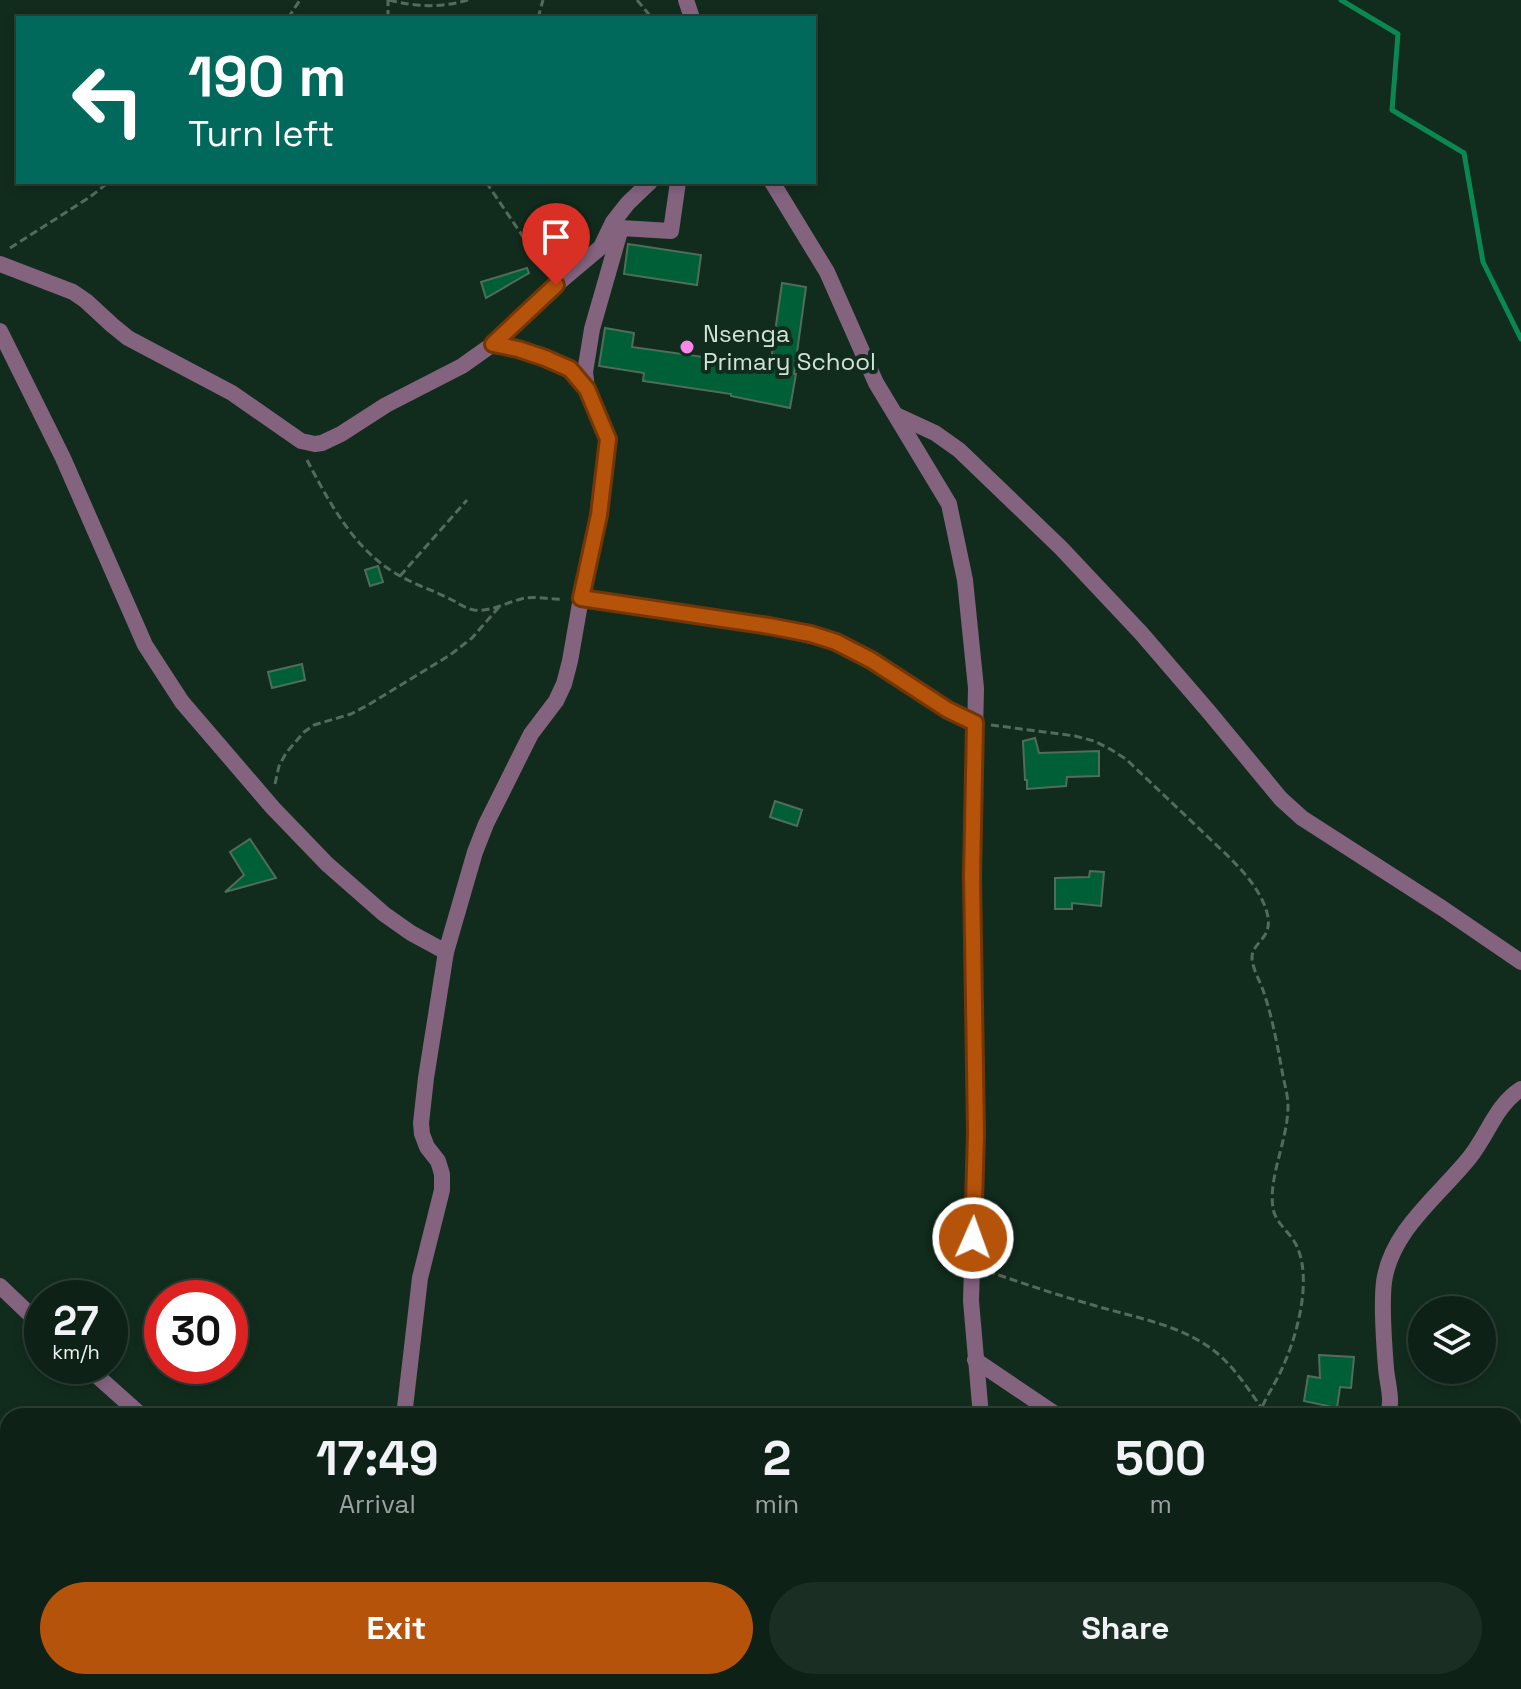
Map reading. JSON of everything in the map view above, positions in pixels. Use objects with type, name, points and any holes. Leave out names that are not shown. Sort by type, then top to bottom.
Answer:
[{"type":"street","points":[[4,256],[80,296],[120,332],[232,393],[301,441],[315,444],[341,434],[386,405],[462,366],[493,344],[601,247],[613,222],[648,184]]},
{"type":"street","points":[[405,1408],[420,1278],[442,1190],[438,1161],[427,1147],[421,1123],[446,952],[486,824],[531,734],[556,701],[570,661],[599,515],[608,439],[587,389],[585,372],[592,329],[621,228],[671,231],[678,184]]},
{"type":"street","points":[[773,184],[827,272],[876,383],[949,504],[967,593],[976,688],[972,876],[976,1133],[971,1301],[980,1408]]},
{"type":"street","points":[[0,331],[63,458],[145,645],[190,713],[327,864],[384,914],[446,952]]},
{"type":"street","points":[[493,344],[562,364],[587,389]]},
{"type":"street","points":[[893,413],[935,433],[959,450],[1061,548],[1141,633],[1281,799],[1302,818],[1521,962]]},
{"type":"street","points":[[581,598],[811,634],[836,642],[871,660],[948,710],[975,723]]},
{"type":"street","points":[[1389,1408],[1383,1300],[1388,1266],[1409,1225],[1471,1155],[1506,1100],[1521,1089]]},
{"type":"street","points":[[0,1286],[24,1309]]},
{"type":"street","points":[[975,1360],[1046,1408]]},
{"type":"street","points":[[106,1384],[133,1408]]},
{"type":"path","points":[[389,0],[424,6],[468,0]]},
{"type":"path","points":[[637,0],[650,16]]},
{"type":"path","points":[[4,256],[106,184]]},
{"type":"path","points":[[487,184],[556,285]]},
{"type":"path","points":[[301,441],[316,477],[347,527],[380,563],[400,576],[472,610],[499,607],[532,597],[551,600],[581,598]]},
{"type":"path","points":[[400,576],[467,500]]},
{"type":"path","points":[[273,808],[279,766],[304,732],[314,725],[351,714],[450,655],[472,638],[499,607]]},
{"type":"path","points":[[973,1265],[1094,1306],[1145,1318],[1195,1339],[1232,1367],[1261,1407],[1280,1373],[1299,1320],[1302,1265],[1298,1248],[1273,1209],[1288,1105],[1276,1036],[1252,960],[1256,947],[1267,933],[1264,904],[1229,857],[1126,759],[1094,741],[1075,736],[975,723]]},
{"type":"building","points":[[628,244],[701,255],[697,285],[624,274]]},
{"type":"building","points":[[527,268],[529,273],[486,298],[481,282]]},
{"type":"building","points":[[782,283],[806,287],[790,408],[731,394],[643,381],[644,373],[599,366],[605,328],[634,333],[632,347],[770,368]]},
{"type":"building","points":[[378,566],[383,582],[370,586],[365,570]]},
{"type":"building","points":[[302,664],[305,680],[272,688],[268,672]]},
{"type":"building","points":[[1035,738],[1039,753],[1099,751],[1099,776],[1067,777],[1066,786],[1027,789],[1023,741]]},
{"type":"building","points":[[775,801],[802,810],[797,826],[770,817]]},
{"type":"building","points":[[250,839],[276,878],[225,892],[244,875],[230,852]]},
{"type":"building","points":[[1090,871],[1104,872],[1101,906],[1072,903],[1072,909],[1055,909],[1055,878],[1089,877]]},
{"type":"building","points":[[1319,1355],[1354,1357],[1351,1388],[1340,1387],[1337,1408],[1304,1401],[1308,1376],[1320,1378]]},
{"type":"waterway","points":[[1341,0],[1398,34],[1392,110],[1464,153],[1483,262],[1521,339]]},
{"type":"place","name":"Nsenga Primary School","points":[[687,347]]},
{"type":"route","points":[[556,285],[493,344],[518,349],[570,369],[587,389],[608,439],[599,515],[581,598],[811,634],[854,650],[924,696],[975,723],[972,876],[976,1133],[973,1238]]}]
